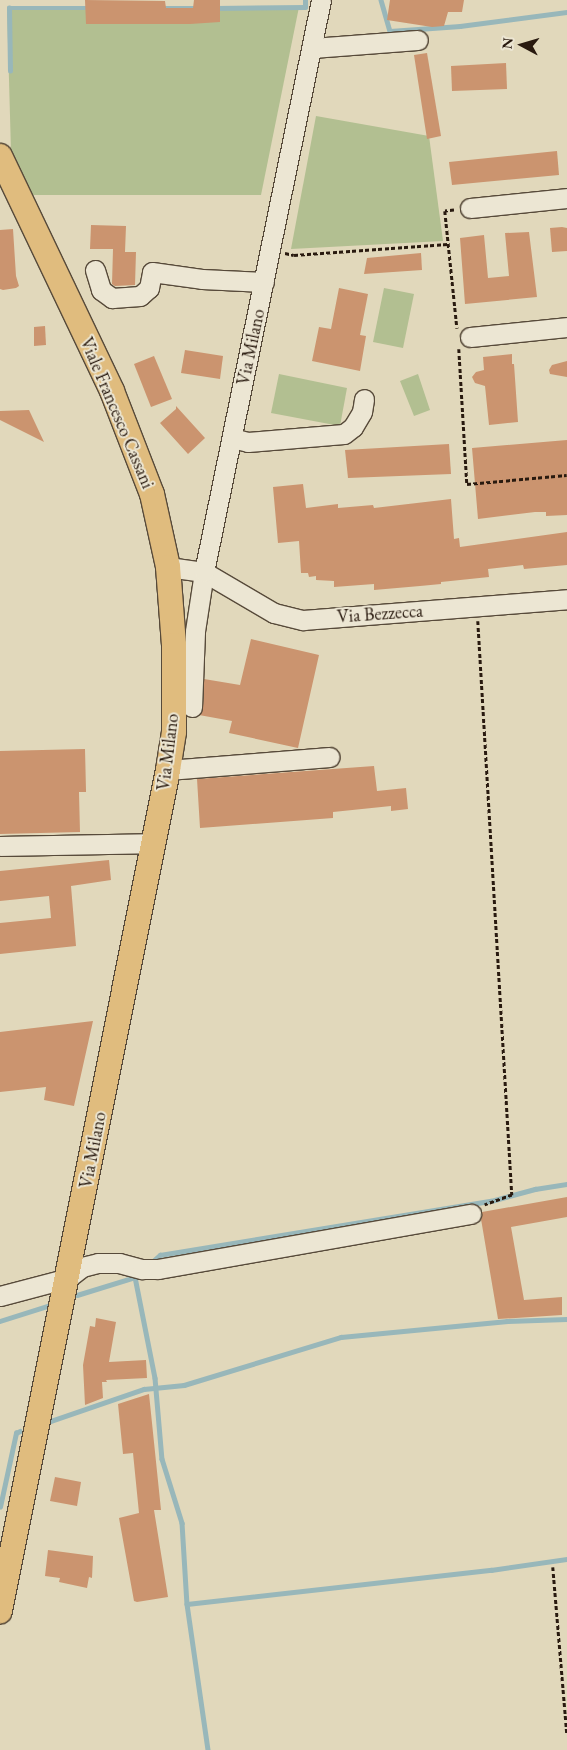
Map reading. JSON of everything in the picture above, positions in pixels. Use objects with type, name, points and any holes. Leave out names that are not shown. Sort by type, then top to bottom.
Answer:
[{"type":"main road","name":"Viale Francesco Cassani","points":[[0,156],[112,391],[152,494],[168,567],[174,645],[174,686]]},
{"type":"main road","name":"Via Milano","points":[[0,1611],[168,770],[174,732],[174,686]]},
{"type":"street","name":"Via Milano","points":[[192,707],[196,630],[204,572],[321,0]]},
{"type":"street","points":[[312,48],[418,40]]},
{"type":"street","points":[[470,208],[567,198]]},
{"type":"street","name":"Via Milano","points":[[95,270],[102,290],[112,298],[140,296],[149,288],[152,272],[202,279],[264,282]]},
{"type":"street","points":[[462,340],[567,327]]},
{"type":"street","points":[[232,438],[248,442],[344,434],[354,427],[362,412],[364,399]]},
{"type":"street","points":[[168,567],[204,572]]},
{"type":"street","name":"Via Bezzecca","points":[[204,572],[274,613],[303,620],[567,598]]},
{"type":"street","points":[[168,770],[329,757]]},
{"type":"street","points":[[0,846],[153,843]]},
{"type":"street","points":[[0,1296],[68,1278],[82,1267],[98,1263],[119,1263],[142,1269],[158,1269],[471,1214]]},
{"type":"path","points":[[470,208],[445,211],[462,340],[467,484],[567,475]]},
{"type":"path","points":[[270,250],[294,255],[448,244]]},
{"type":"path","points":[[471,1214],[489,1202],[512,1195],[479,627],[474,607]]},
{"type":"path","points":[[554,1567],[567,1734]]},
{"type":"green space","points":[[7,7],[299,7],[261,195],[33,195],[11,152]]},
{"type":"green space","points":[[316,116],[429,136],[443,241],[291,249]]},
{"type":"green space","points":[[384,288],[414,294],[403,348],[373,342]]},
{"type":"green space","points":[[279,374],[347,388],[340,426],[271,413]]},
{"type":"green space","points":[[418,374],[430,410],[414,416],[400,381]]},
{"type":"building","points":[[85,0],[165,1],[166,8],[193,8],[194,0],[220,0],[220,22],[190,24],[86,24]]},
{"type":"building","points":[[390,0],[464,0],[462,12],[448,12],[444,26],[432,27],[387,20]]},
{"type":"building","points":[[427,53],[441,136],[427,139],[414,55]]},
{"type":"building","points":[[506,63],[507,89],[452,91],[451,66]]},
{"type":"building","points":[[557,151],[559,175],[452,185],[449,162]]},
{"type":"building","points":[[91,225],[126,226],[125,252],[136,252],[135,285],[115,286],[112,284],[113,249],[90,249]]},
{"type":"building","points":[[550,228],[567,228],[567,251],[552,252]]},
{"type":"building","points":[[13,229],[16,276],[19,286],[3,290],[0,289],[0,230]]},
{"type":"building","points":[[529,232],[537,297],[465,304],[460,238],[484,235],[488,278],[509,276],[505,233]]},
{"type":"building","points":[[421,253],[422,270],[364,274],[367,258]]},
{"type":"building","points":[[339,288],[368,294],[360,335],[366,336],[360,371],[312,361],[319,327],[331,329]]},
{"type":"building","points":[[45,326],[46,345],[34,346],[34,327]]},
{"type":"building","points":[[185,350],[223,356],[220,379],[181,373]]},
{"type":"building","points":[[512,354],[518,422],[489,425],[485,386],[475,383],[472,377],[476,372],[484,370],[483,357]]},
{"type":"building","points":[[154,356],[172,399],[151,407],[134,364]]},
{"type":"building","points":[[567,361],[567,377],[550,374],[549,370],[552,365]]},
{"type":"building","points":[[176,406],[205,438],[188,454],[160,423],[176,409]]},
{"type":"building","points":[[29,410],[44,442],[0,420],[0,411]]},
{"type":"building","points":[[567,440],[567,515],[546,516],[546,512],[535,512],[478,519],[472,448]]},
{"type":"building","points":[[449,444],[451,474],[348,478],[345,450]]},
{"type":"building","points":[[303,484],[306,508],[338,504],[338,508],[373,505],[374,508],[451,499],[454,539],[459,538],[460,547],[567,532],[567,565],[524,569],[523,565],[488,569],[489,577],[420,586],[374,590],[374,584],[334,587],[334,581],[316,580],[316,576],[309,577],[308,573],[301,573],[299,541],[278,543],[273,487]]},
{"type":"building","points":[[251,639],[319,655],[298,748],[229,733],[232,721],[199,715],[203,707],[204,679],[240,685]]},
{"type":"building","points":[[85,749],[86,792],[79,792],[80,832],[0,834],[0,751]]},
{"type":"building","points":[[374,766],[377,791],[406,788],[408,809],[391,811],[391,806],[333,812],[333,818],[200,828],[197,779]]},
{"type":"building","points":[[109,860],[111,880],[71,886],[76,946],[0,954],[0,923],[51,918],[49,896],[0,901],[0,871]]},
{"type":"building","points":[[93,1021],[74,1106],[44,1100],[46,1087],[0,1092],[0,1032]]},
{"type":"building","points":[[567,1197],[567,1217],[511,1227],[524,1300],[562,1297],[562,1315],[498,1319],[481,1219],[482,1212]]},
{"type":"building","points":[[96,1318],[116,1322],[109,1362],[146,1360],[147,1378],[106,1380],[107,1382],[102,1382],[103,1398],[85,1405],[83,1365],[90,1326],[95,1327]]},
{"type":"building","points":[[149,1394],[161,1510],[154,1510],[168,1597],[137,1602],[134,1601],[119,1518],[139,1513],[133,1453],[123,1454],[118,1404]]},
{"type":"building","points":[[55,1477],[81,1482],[77,1506],[50,1501]]},
{"type":"building","points":[[48,1550],[93,1556],[92,1578],[89,1577],[87,1588],[59,1582],[60,1578],[45,1576]]},
{"type":"waterway","points":[[215,8],[305,7],[305,0]]},
{"type":"waterway","points":[[381,0],[390,31],[460,26],[567,12]]},
{"type":"waterway","points":[[10,71],[9,8],[90,8]]},
{"type":"waterway","points":[[160,8],[197,8]]},
{"type":"waterway","points":[[151,1263],[160,1255],[491,1201],[535,1189],[567,1184]]},
{"type":"waterway","points":[[77,1295],[135,1277],[139,1273]]},
{"type":"waterway","points":[[135,1277],[155,1378],[162,1459],[182,1523],[187,1604],[208,1750]]},
{"type":"waterway","points":[[0,1321],[50,1305]]},
{"type":"waterway","points":[[51,1421],[144,1389],[184,1385],[341,1337],[507,1321],[567,1319]]},
{"type":"waterway","points":[[0,1507],[16,1433],[20,1431]]},
{"type":"waterway","points":[[187,1604],[491,1570],[567,1559]]}]
